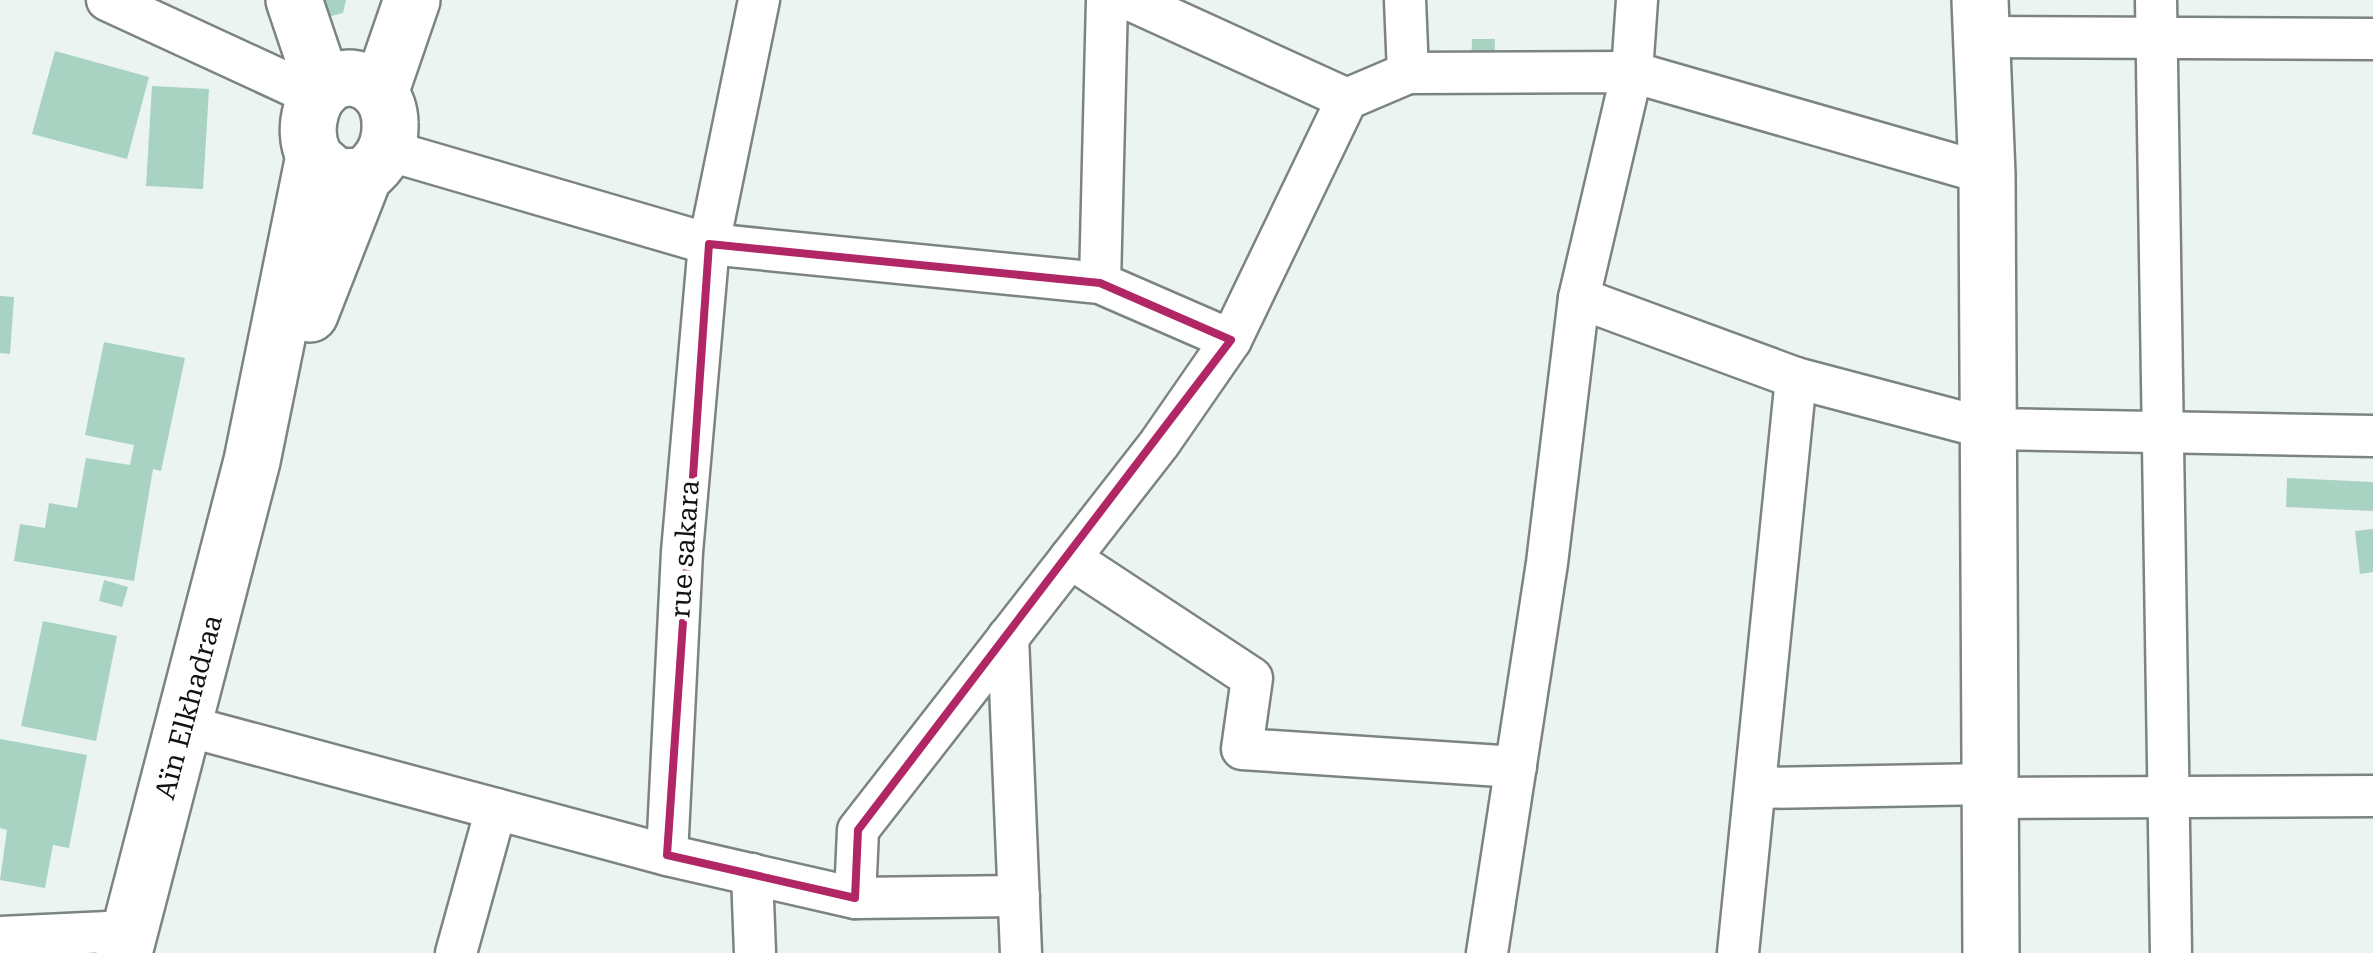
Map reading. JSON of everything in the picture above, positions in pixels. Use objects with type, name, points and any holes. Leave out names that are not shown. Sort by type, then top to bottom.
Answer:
[{"type":"main road","points":[[294,0],[320,92]]},
{"type":"main road","points":[[380,93],[412,0]]},
{"type":"main road","points":[[1980,18],[1988,174],[1991,953]]},
{"type":"main road","points":[[360,78],[380,93],[390,120],[252,461],[314,156],[307,126],[320,92],[335,79],[360,78]]},
{"type":"main road","points":[[314,156],[336,177],[375,163]]},
{"type":"main road","name":"Aïn Elkhadraa","points":[[127,942],[252,461]]},
{"type":"street","points":[[107,0],[320,92]]},
{"type":"street","name":"rue sakara","points":[[667,855],[682,552],[709,244],[759,0]]},
{"type":"street","points":[[1100,283],[1107,0]]},
{"type":"street","points":[[1130,0],[1346,98]]},
{"type":"street","points":[[1405,0],[1408,73]]},
{"type":"street","points":[[1487,953],[1548,564],[1578,298],[1632,72],[1637,0]]},
{"type":"street","points":[[1980,18],[2157,19],[2373,38]]},
{"type":"street","points":[[2157,19],[2171,953]]},
{"type":"street","points":[[856,898],[858,830],[1159,444],[1231,340],[1346,98],[1408,73],[1632,72],[1988,174]]},
{"type":"street","points":[[375,163],[709,244],[1100,283],[1231,340]]},
{"type":"street","points":[[1578,298],[1796,378],[1989,429],[2373,436]]},
{"type":"street","points":[[1738,953],[1796,378]]},
{"type":"street","points":[[1070,558],[1252,678],[1242,749],[1516,767]]},
{"type":"street","points":[[1008,637],[1021,953]]},
{"type":"street","points":[[183,725],[667,855],[856,898],[1019,896]]},
{"type":"street","points":[[1757,788],[2169,797],[2373,796]]},
{"type":"street","points":[[456,953],[496,809]]},
{"type":"street","points":[[752,874],[755,953]]},
{"type":"street","points":[[0,938],[127,942]]},
{"type":"highlighted area","points":[[709,244],[1100,283],[1231,340],[858,830],[855,898],[667,855]]},
{"type":"building","points":[[294,0],[346,0],[343,13],[300,24]]},
{"type":"building","points":[[1472,39],[1495,39],[1494,66],[1471,65]]},
{"type":"building","points":[[55,51],[149,77],[127,159],[32,134]]},
{"type":"building","points":[[152,86],[209,89],[203,189],[146,186]]},
{"type":"building","points":[[0,296],[14,297],[10,354],[0,353]]},
{"type":"building","points":[[104,342],[185,358],[161,471],[153,469],[134,581],[14,561],[20,524],[45,528],[49,503],[77,508],[86,458],[130,465],[134,445],[85,435]]},
{"type":"building","points":[[2287,478],[2373,482],[2373,511],[2286,507]]},
{"type":"building","points":[[2373,529],[2373,572],[2360,574],[2355,531]]},
{"type":"building","points":[[104,580],[128,587],[122,607],[99,601]]},
{"type":"building","points":[[43,621],[117,636],[96,741],[21,726]]},
{"type":"building","points":[[0,739],[87,755],[69,848],[53,845],[45,888],[0,880],[7,830],[0,828]]}]
